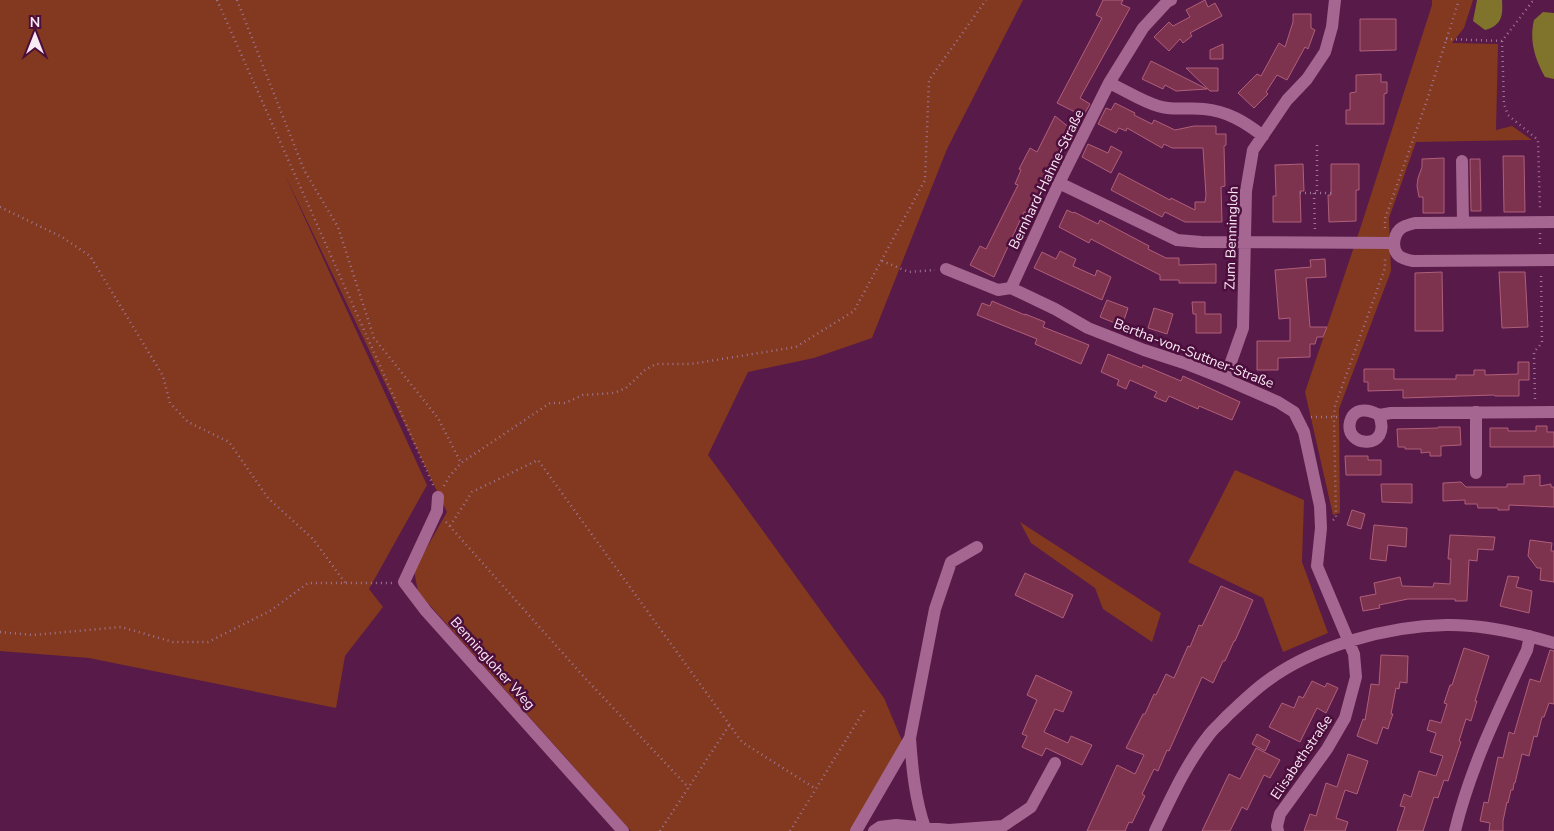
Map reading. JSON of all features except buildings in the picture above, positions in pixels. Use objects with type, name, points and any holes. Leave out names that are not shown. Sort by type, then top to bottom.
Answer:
[{"type":"street","name":"Bernhard-Hahne-Straße","points":[[1011,288],[1059,183],[1109,83],[1143,28],[1171,0]]},
{"type":"street","name":"Zum Benningloh","points":[[1225,379],[1244,328],[1246,191],[1253,150],[1287,100],[1308,79],[1325,52],[1332,27],[1335,0]]},
{"type":"street","points":[[1109,83],[1158,106],[1224,112],[1247,123],[1263,136]]},
{"type":"street","points":[[1462,161],[1463,222]]},
{"type":"street","points":[[1059,183],[1177,240],[1246,243],[1390,243],[1399,256],[1413,261],[1554,260]]},
{"type":"street","points":[[1390,243],[1402,227],[1415,223],[1554,222]]},
{"type":"street","name":"Bertha-von-Suttner-Straße","points":[[946,269],[998,290],[1011,288],[1055,309],[1088,328],[1144,350],[1184,362],[1278,402],[1294,412],[1304,432],[1320,506],[1321,528],[1317,566],[1348,641]]},
{"type":"street","points":[[1379,415],[1383,425],[1380,435],[1372,442],[1362,442],[1353,437],[1349,427],[1351,417],[1364,410],[1370,410],[1379,415],[1391,413],[1554,412]]},
{"type":"street","points":[[1476,412],[1476,473]]},
{"type":"street","points":[[404,582],[437,511],[438,497]]},
{"type":"street","points":[[925,828],[920,815],[913,774],[910,738],[935,609],[951,562],[977,547]]},
{"type":"street","name":"Benningloher Weg","points":[[404,582],[426,611],[623,831]]},
{"type":"street","points":[[1155,831],[1184,770],[1210,734],[1267,680],[1300,661],[1348,641],[1384,631],[1420,626],[1477,627],[1530,636],[1554,643]]},
{"type":"street","points":[[1455,831],[1459,814],[1487,735],[1527,650],[1530,636]]},
{"type":"street","name":"Elisabethstraße","points":[[1278,831],[1277,826],[1280,814],[1327,749],[1345,718],[1356,677],[1354,654],[1348,641]]},
{"type":"street","points":[[856,831],[910,738]]},
{"type":"street","points":[[874,831],[880,827],[896,825],[949,830],[1003,826],[1031,807],[1055,763]]},
{"type":"path","points":[[217,0],[438,497]]},
{"type":"path","points":[[237,0],[304,170],[338,227],[374,338],[438,418],[461,463]]},
{"type":"path","points":[[438,497],[449,477],[461,463],[550,403],[565,403],[583,395],[614,393],[626,388],[645,370],[656,364],[691,364],[796,347],[854,311],[925,180],[930,80],[986,0]]},
{"type":"path","points":[[1321,528],[1336,518],[1334,417],[1336,406],[1385,268],[1390,243],[1385,219],[1427,100],[1459,0]]},
{"type":"path","points":[[1535,412],[1534,352],[1542,343],[1538,140],[1508,115],[1504,104],[1502,41],[1532,2],[1536,0]]},
{"type":"path","points":[[1446,39],[1502,41]]},
{"type":"path","points":[[1315,242],[1316,145]]},
{"type":"path","points":[[1300,193],[1332,193]]},
{"type":"path","points":[[0,207],[62,237],[90,256],[163,376],[170,403],[188,422],[229,442],[268,498],[313,539],[346,584]]},
{"type":"path","points":[[882,261],[909,272],[946,269]]},
{"type":"path","points":[[1297,418],[1351,417]]},
{"type":"path","points":[[450,526],[472,492],[538,460],[742,742],[816,789]]},
{"type":"path","points":[[437,511],[584,677],[689,788]]},
{"type":"path","points":[[0,632],[33,635],[121,627],[174,642],[208,642],[270,611],[308,583],[404,582]]},
{"type":"path","points":[[790,831],[865,709]]},
{"type":"path","points":[[660,831],[730,724]]},
{"type":"shaded area","points":[[0,0],[1023,0],[947,149],[872,338],[814,358],[748,372],[708,455],[884,698],[903,743],[851,831],[631,831],[418,592],[414,570],[447,512],[284,173],[427,485],[369,589],[383,607],[345,656],[336,708],[89,658],[0,651]]},
{"type":"shaded area","points":[[1432,0],[1473,0],[1464,28],[1452,43],[1498,44],[1496,130],[1512,126],[1532,140],[1416,142],[1389,218],[1391,271],[1339,409],[1340,513],[1333,515],[1305,392],[1360,229]]},
{"type":"shaded area","points":[[1477,0],[1502,0],[1502,15],[1498,23],[1491,28],[1485,30],[1473,21]]},
{"type":"shaded area","points":[[1543,12],[1554,13],[1554,79],[1545,77],[1538,63],[1533,43],[1534,20]]},
{"type":"shaded area","points":[[1235,470],[1304,500],[1302,562],[1328,633],[1283,652],[1263,598],[1188,562]]},
{"type":"shaded area","points":[[1020,522],[1161,613],[1152,642],[1103,609],[1095,588],[1031,543]]}]
